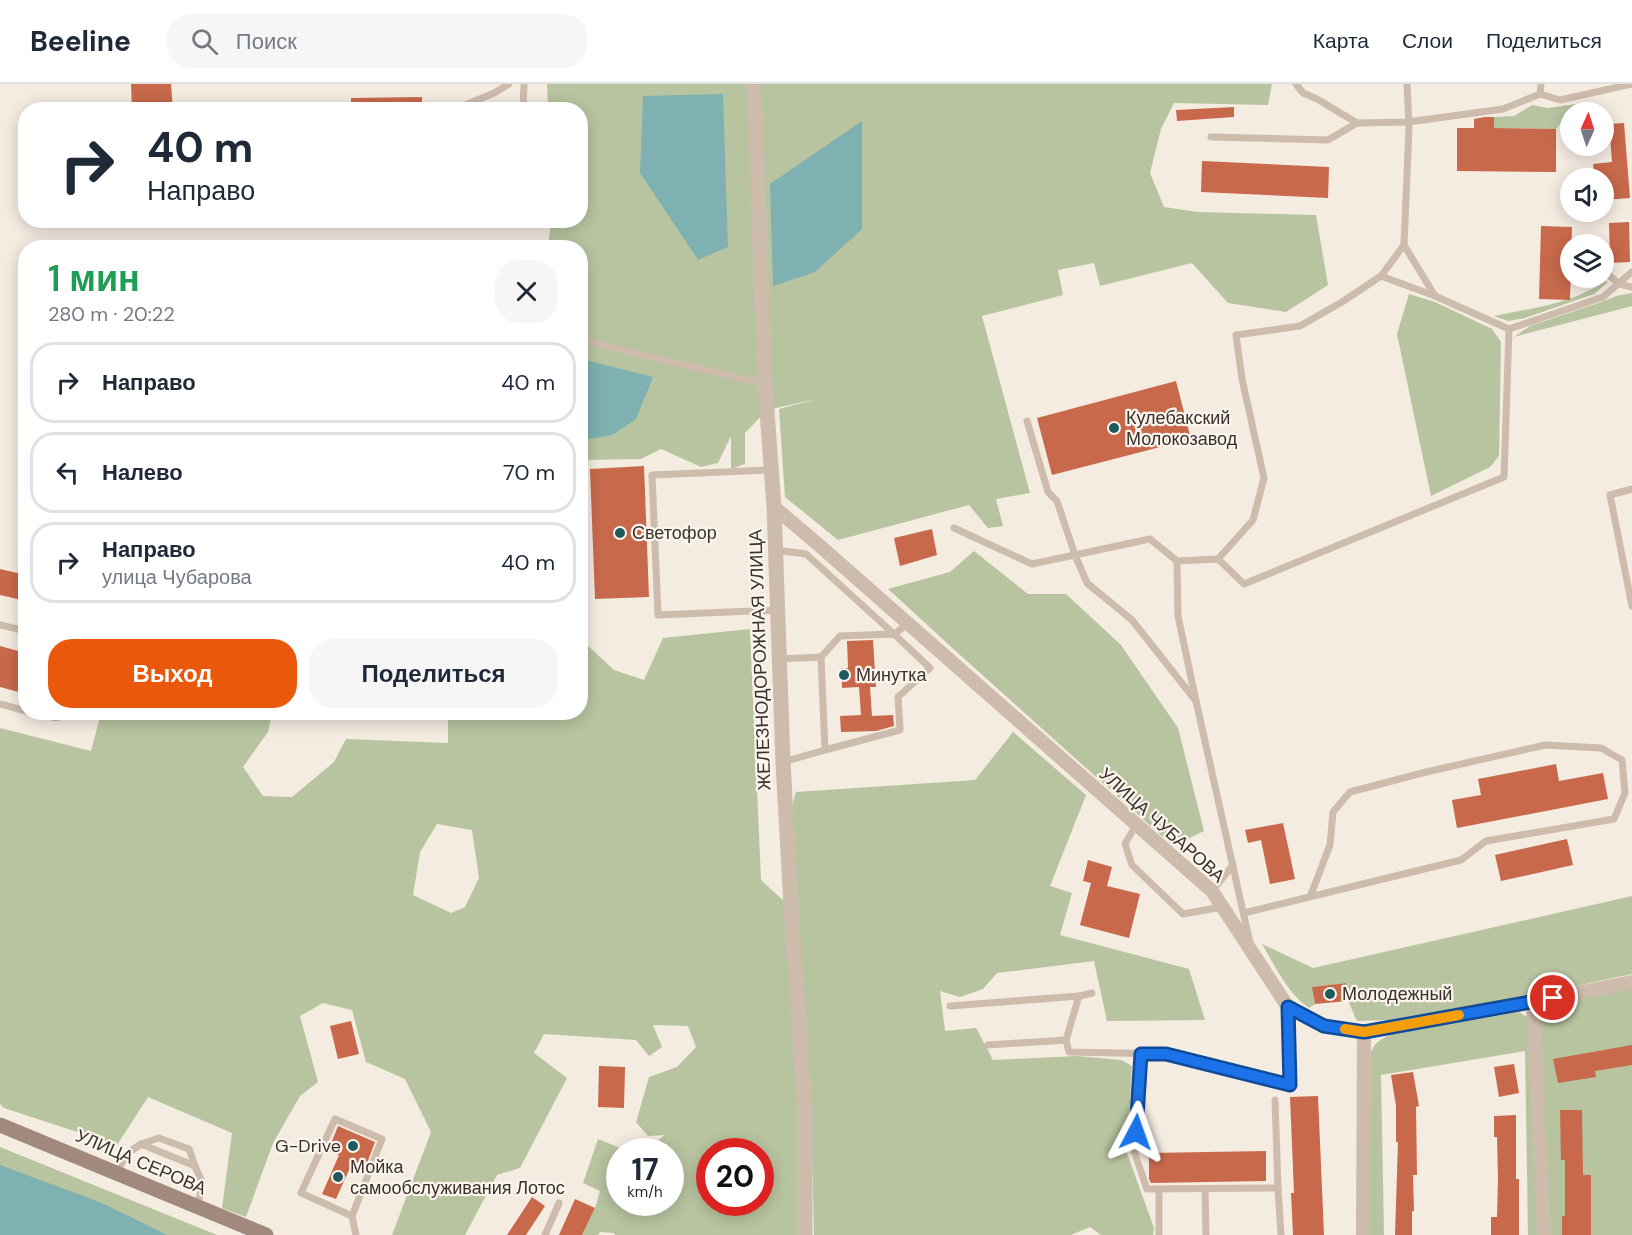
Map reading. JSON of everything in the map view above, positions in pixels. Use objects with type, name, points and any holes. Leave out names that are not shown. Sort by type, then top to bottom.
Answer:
[{"type":"main road","name":"УЛИЦА СЕРОВА","points":[[0,1125],[266,1235]]},
{"type":"street","name":"ЖЕЛЕЗНОДОРОЖНАЯ УЛИЦА","points":[[754,84],[765,384],[774,507],[783,762],[805,1110],[806,1235]]},
{"type":"street","name":"УЛИЦА ЧУБАРОВА","points":[[774,507],[1212,891],[1288,1007],[1324,1026],[1364,1032],[1632,982]]},
{"type":"street","points":[[1533,1002],[1544,1235]]},
{"type":"street","points":[[1363,1235],[1364,1032]]},
{"type":"lane","points":[[472,102],[509,84]]},
{"type":"lane","points":[[523,102],[524,84]]},
{"type":"lane","points":[[1296,84],[1303,93],[1357,123]]},
{"type":"lane","points":[[1407,84],[1404,246],[1435,296]]},
{"type":"lane","points":[[1540,94],[1541,84]]},
{"type":"lane","points":[[1211,137],[1328,140],[1357,123],[1408,122],[1503,109],[1540,94],[1560,100],[1632,84]]},
{"type":"lane","points":[[954,528],[1032,564],[1150,539],[1178,561],[1218,559],[1253,520],[1264,478],[1242,378],[1236,335],[1300,326],[1381,276],[1404,246]]},
{"type":"lane","points":[[1381,276],[1435,296],[1509,329],[1603,297],[1632,272]]},
{"type":"lane","points":[[1614,280],[1619,284],[1632,287]]},
{"type":"lane","points":[[1218,559],[1244,584],[1504,477],[1509,329]]},
{"type":"lane","points":[[588,342],[765,384]]},
{"type":"lane","points":[[1027,422],[1048,492],[1057,501],[1087,583],[1132,620],[1197,701]]},
{"type":"lane","points":[[771,470],[652,475],[658,615],[778,610]]},
{"type":"lane","points":[[1632,489],[1610,495],[1632,606]]},
{"type":"lane","points":[[775,550],[806,554],[930,668],[898,698],[900,730],[783,762]]},
{"type":"lane","points":[[1178,561],[1178,616],[1252,954]]},
{"type":"lane","points":[[825,750],[821,657],[840,636],[894,634],[908,624]]},
{"type":"lane","points":[[0,625],[18,629]]},
{"type":"lane","points":[[779,659],[821,657]]},
{"type":"lane","points":[[0,704],[18,709]]},
{"type":"lane","points":[[1244,913],[1310,897],[1461,860],[1486,841],[1614,819],[1625,794],[1622,760],[1601,748],[1545,745],[1350,792],[1333,812],[1330,845],[1310,897]]},
{"type":"lane","points":[[1136,825],[1125,844],[1132,865],[1183,914],[1222,907]]},
{"type":"lane","points":[[1212,891],[1233,865]]},
{"type":"lane","points":[[950,1006],[1079,996],[1092,993]]},
{"type":"lane","points":[[1079,996],[1066,1040],[1069,1052],[1166,1054],[1290,1085],[1288,1007]]},
{"type":"lane","points":[[988,1045],[1066,1040]]},
{"type":"lane","points":[[1141,1054],[1134,1151],[1147,1190],[1278,1188]]},
{"type":"lane","points":[[1275,1100],[1281,1235]]},
{"type":"lane","points":[[352,1216],[301,1193],[335,1119],[382,1139],[352,1216],[356,1235]]},
{"type":"lane","points":[[116,1173],[128,1153],[141,1144],[159,1138],[189,1149],[202,1182],[198,1207]]},
{"type":"lane","points":[[141,1144],[195,1166]]},
{"type":"lane","points":[[1159,1189],[1159,1235]]},
{"type":"lane","points":[[1205,1189],[1206,1235]]},
{"type":"lane","points":[[545,1235],[559,1203]]},
{"type":"green space","points":[[547,84],[1272,84],[1268,105],[1174,103],[1161,129],[1150,173],[1164,207],[1198,212],[1316,215],[1328,285],[1286,312],[1228,303],[1192,263],[1100,286],[1094,263],[1058,270],[1063,295],[982,316],[1030,493],[996,499],[1003,526],[988,528],[969,505],[838,540],[785,497],[779,409],[817,399],[767,410],[745,433],[745,464],[731,469],[731,436],[718,463],[701,467],[661,449],[641,459],[588,460],[588,240],[549,240],[550,228],[588,228],[588,102],[548,102]]},
{"type":"green space","points":[[1532,105],[1548,108],[1560,106],[1560,124],[1556,129],[1494,128],[1494,117],[1514,116]]},
{"type":"green space","points":[[1601,288],[1594,294],[1525,318],[1508,321],[1494,316],[1566,300],[1592,289]]},
{"type":"green space","points":[[1632,293],[1632,306],[1514,337],[1530,326],[1616,296]]},
{"type":"green space","points":[[1409,294],[1435,302],[1492,329],[1501,342],[1499,456],[1490,467],[1431,496],[1397,334]]},
{"type":"green space","points":[[974,551],[1028,594],[1066,594],[1121,645],[1178,728],[1204,831],[1173,846],[888,589],[950,572]]},
{"type":"green space","points":[[750,629],[761,880],[784,901],[799,1111],[801,1235],[615,1235],[600,1232],[598,1235],[582,1235],[595,1208],[600,1191],[583,1183],[598,1139],[606,1142],[606,1216],[684,1216],[684,1138],[661,1138],[665,1135],[648,1136],[636,1122],[649,1077],[677,1067],[696,1047],[688,1026],[653,1025],[662,1047],[649,1056],[636,1040],[544,1034],[534,1053],[567,1078],[520,1168],[497,1175],[465,1235],[392,1235],[431,1132],[405,1079],[366,1062],[352,1010],[323,1003],[300,1016],[318,1082],[300,1096],[273,1143],[246,1217],[222,1208],[232,1133],[148,1097],[117,1145],[4,1108],[0,1104],[0,728],[91,751],[99,720],[271,720],[268,732],[243,767],[263,796],[292,797],[334,762],[346,739],[448,743],[448,720],[588,720],[588,646],[614,670],[644,680],[663,638]],"holes":[[[437,824],[472,830],[479,878],[465,907],[451,913],[413,895],[420,852]]]},
{"type":"green space","points":[[1013,732],[1086,795],[1050,886],[1072,893],[1060,935],[1189,969],[1205,1020],[1107,1021],[1094,961],[997,973],[983,989],[960,997],[940,991],[945,1031],[976,1028],[993,1060],[1077,1056],[1121,1060],[1132,1066],[1127,1153],[1154,1228],[1153,1235],[1101,1235],[1090,1227],[1071,1235],[814,1235],[811,1113],[792,822],[796,792],[975,780]]},
{"type":"green space","points":[[1632,896],[1632,974],[1534,995],[1387,1020],[1357,1021],[1348,1001],[1346,983],[1313,987],[1315,1004],[1309,1008],[1288,987],[1262,944],[1313,968]]},
{"type":"green space","points":[[1632,988],[1632,1235],[1549,1235],[1539,1027],[1541,1014],[1548,1005]]},
{"type":"green space","points":[[1519,1012],[1527,1017],[1539,1235],[1528,1235],[1525,1051],[1381,1075],[1384,1235],[1369,1235],[1369,1061],[1374,1047],[1379,1041],[1392,1034]]},
{"type":"green space","points":[[0,1147],[217,1235],[0,1235]]},
{"type":"water","points":[[723,94],[728,247],[698,260],[640,173],[643,96]]},
{"type":"water","points":[[862,121],[862,229],[815,272],[773,286],[770,184]]},
{"type":"water","points":[[588,361],[653,377],[636,419],[612,435],[589,439]]},
{"type":"water","points":[[0,1165],[102,1203],[167,1235],[0,1235]]},
{"type":"building","points":[[131,84],[171,84],[172,102],[132,102]]},
{"type":"building","points":[[422,97],[422,102],[351,102],[351,98]]},
{"type":"building","points":[[1234,107],[1234,117],[1177,121],[1176,110]]},
{"type":"building","points":[[1494,117],[1494,128],[1556,129],[1556,172],[1457,171],[1457,128],[1474,128],[1474,119]]},
{"type":"building","points":[[1624,123],[1630,198],[1614,199],[1614,168],[1594,168],[1593,164],[1612,162],[1614,124]]},
{"type":"building","points":[[1202,161],[1329,167],[1328,198],[1201,192]]},
{"type":"building","points":[[1629,222],[1630,262],[1614,263],[1614,234],[1609,234],[1609,223]]},
{"type":"building","points":[[1541,226],[1572,227],[1572,234],[1560,234],[1560,288],[1570,288],[1570,300],[1539,299]]},
{"type":"building","name":"Кулебакский Молокозавод","points":[[1176,381],[1191,439],[1052,475],[1037,418]]},
{"type":"building","name":"Светофор","points":[[644,466],[649,597],[595,599],[590,469]]},
{"type":"building","points":[[932,529],[937,555],[900,566],[894,538]]},
{"type":"building","points":[[0,569],[18,573],[18,599],[0,595]]},
{"type":"building","points":[[873,640],[876,687],[870,687],[872,716],[893,715],[894,726],[876,731],[841,732],[840,716],[861,715],[859,687],[842,688],[841,668],[848,668],[847,641]]},
{"type":"building","points":[[0,646],[18,651],[18,692],[0,687]]},
{"type":"building","points":[[1556,764],[1559,781],[1603,773],[1608,799],[1457,828],[1452,800],[1481,795],[1478,779]]},
{"type":"building","points":[[1283,823],[1295,879],[1270,884],[1261,840],[1248,843],[1245,830]]},
{"type":"building","points":[[1567,839],[1573,865],[1501,881],[1495,855]]},
{"type":"building","points":[[1088,860],[1112,867],[1107,886],[1140,894],[1129,938],[1080,925],[1091,883],[1083,881]]},
{"type":"building","name":"Молодежный","points":[[1346,983],[1348,1001],[1315,1004],[1312,987]]},
{"type":"building","points":[[351,1021],[359,1054],[338,1059],[330,1026]]},
{"type":"building","points":[[1632,1045],[1632,1065],[1595,1071],[1596,1077],[1558,1083],[1553,1059]]},
{"type":"building","points":[[1514,1064],[1519,1093],[1499,1097],[1494,1067]]},
{"type":"building","points":[[599,1066],[625,1067],[624,1108],[598,1107]]},
{"type":"building","points":[[1413,1072],[1419,1106],[1416,1107],[1417,1175],[1413,1175],[1412,1235],[1395,1235],[1398,1142],[1396,1142],[1396,1106],[1391,1075]]},
{"type":"building","points":[[1318,1096],[1324,1235],[1293,1235],[1291,1193],[1294,1193],[1290,1097]]},
{"type":"building","points":[[1560,1110],[1582,1110],[1583,1175],[1591,1175],[1591,1235],[1562,1235],[1562,1216],[1565,1216],[1565,1160],[1561,1160]]},
{"type":"building","points":[[1516,1115],[1519,1235],[1491,1235],[1491,1217],[1497,1217],[1498,1179],[1494,1116]]},
{"type":"building","points":[[338,1126],[375,1142],[366,1166],[353,1161],[336,1199],[322,1194],[339,1155],[328,1151]]},
{"type":"building","points":[[1266,1151],[1266,1181],[1151,1183],[1149,1179],[1149,1153]]},
{"type":"building","points":[[532,1197],[545,1206],[526,1235],[507,1235]]},
{"type":"building","points":[[575,1199],[595,1208],[582,1235],[559,1235]]},
{"type":"slow traffic","points":[[1345,1029],[1364,1032],[1459,1015]]},
{"type":"place","name":"Кулебакский Молокозавод","points":[[1114,428]]},
{"type":"place","name":"Светофор","points":[[620,533]]},
{"type":"place","name":"Минутка","points":[[844,675]]},
{"type":"place","name":"Молодежный","points":[[1330,994]]},
{"type":"place","name":"G-Drive","points":[[353,1146]]},
{"type":"place","name":"Мойка самообслуживания Лотос","points":[[338,1177]]},
{"type":"route","points":[[1136,1132],[1141,1054],[1166,1054],[1290,1085],[1288,1007],[1324,1026],[1364,1032],[1553,998]]}]
